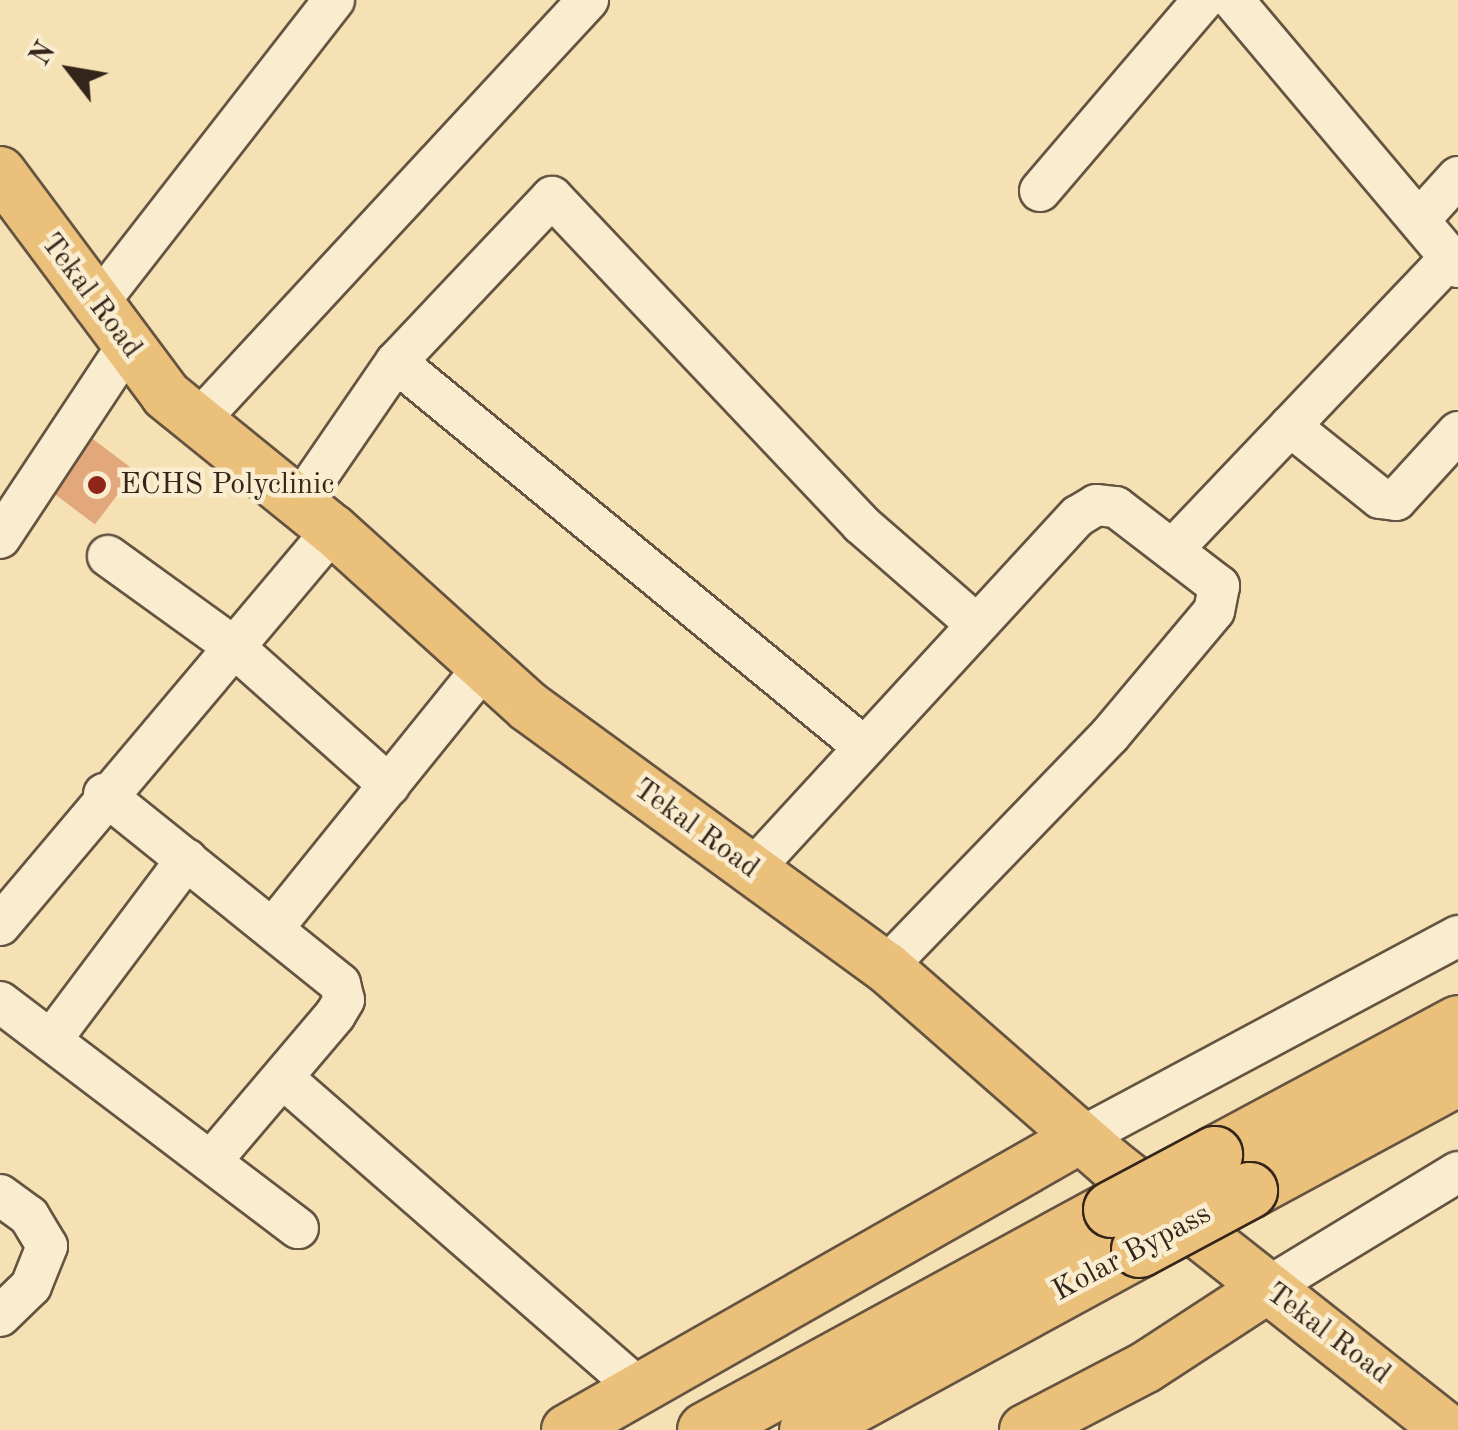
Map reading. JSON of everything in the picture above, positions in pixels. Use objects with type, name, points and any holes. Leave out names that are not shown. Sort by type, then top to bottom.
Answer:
[{"type":"highway","points":[[1232,1172],[1458,1023]]},
{"type":"highway","points":[[705,1430],[1125,1229],[1232,1172],[1458,1077]]},
{"type":"highway","name":"Kolar Bypass","points":[[807,1430],[1125,1229]]},
{"type":"main road","name":"Tekal Road","points":[[0,172],[95,308],[198,421],[316,516],[484,667],[886,967],[1080,1138],[1448,1430]]},
{"type":"main road","points":[[567,1430],[1080,1138]]},
{"type":"main road","points":[[1025,1430],[1146,1367],[1267,1288]]},
{"type":"street","points":[[95,308],[334,0]]},
{"type":"street","points":[[198,421],[588,0]]},
{"type":"street","points":[[1040,191],[1203,0]]},
{"type":"street","points":[[1173,549],[1454,262],[1233,0]]},
{"type":"street","points":[[1419,220],[1458,178]]},
{"type":"street","points":[[0,924],[104,794],[234,647],[316,516],[396,362],[552,197],[860,524],[976,624]]},
{"type":"street","points":[[0,538],[127,346]]},
{"type":"street","points":[[396,362],[864,747]]},
{"type":"street","points":[[1290,426],[1380,498],[1396,500],[1458,432]]},
{"type":"street","points":[[752,870],[976,624],[1096,505],[1116,507],[1219,586],[1214,611],[1110,735],[886,967]]},
{"type":"street","points":[[108,556],[234,647],[389,785]]},
{"type":"street","points":[[274,927],[484,667]]},
{"type":"street","points":[[104,794],[274,927],[340,984],[344,1000],[284,1079],[211,1161]]},
{"type":"street","points":[[51,1040],[188,859]]},
{"type":"street","points":[[1080,1138],[1458,936]]},
{"type":"street","points":[[0,1002],[298,1228]]},
{"type":"street","points":[[284,1079],[639,1389]]},
{"type":"street","points":[[1267,1288],[1458,1172]]},
{"type":"street","points":[[0,1195],[28,1216],[48,1246],[31,1286],[0,1316]]},
{"type":"building","points":[[85,433],[135,471],[95,524],[45,487]]},
{"type":"place","name":"ECHS Polyclinic","points":[[97,485]]}]
